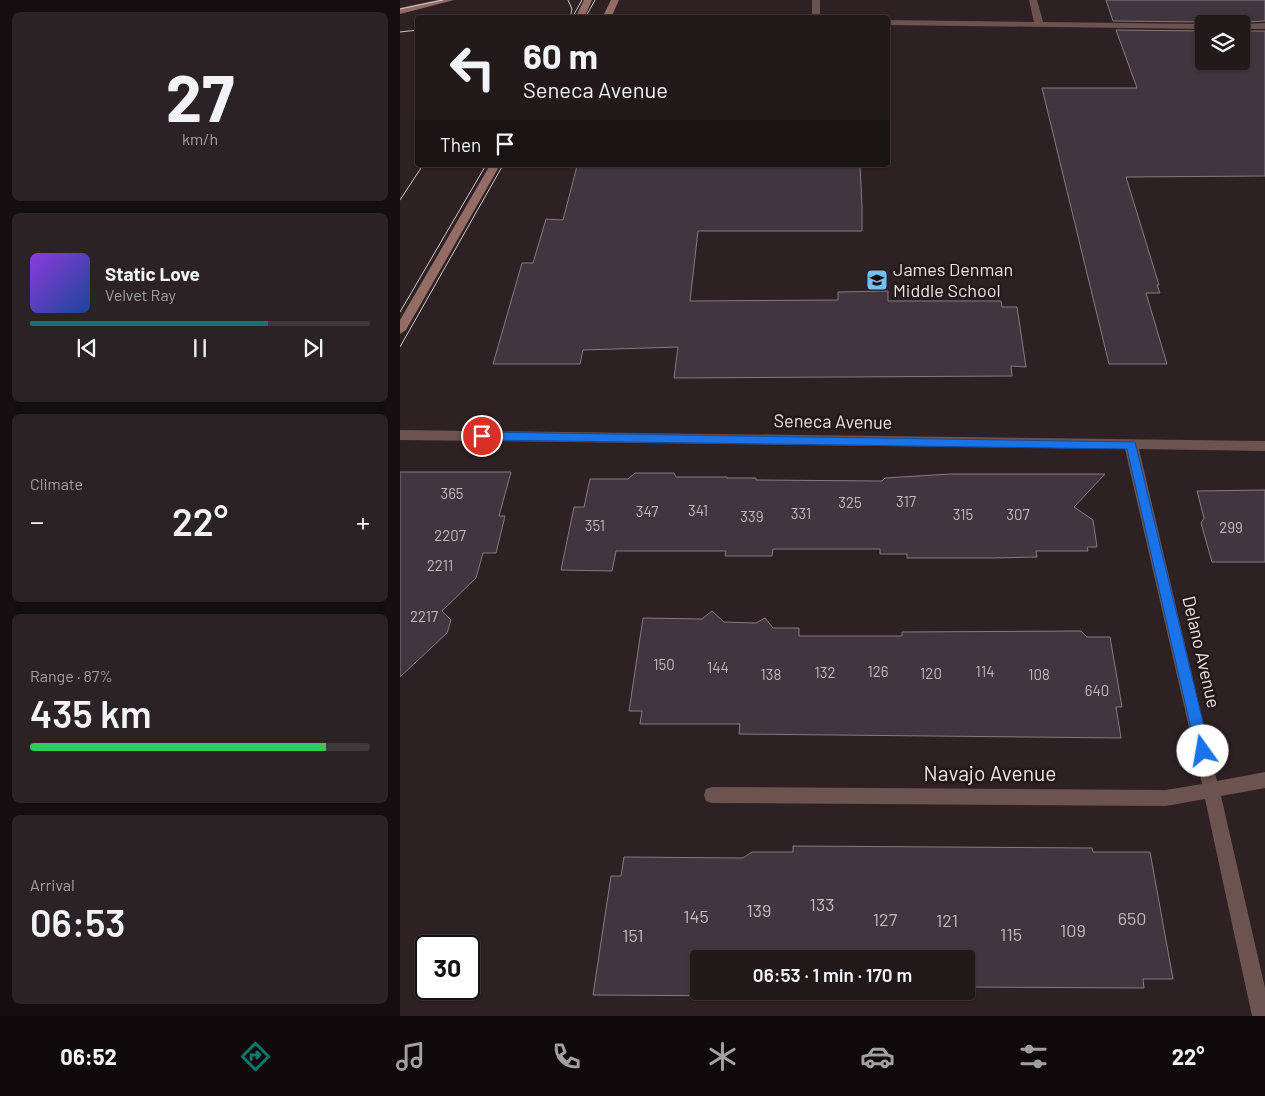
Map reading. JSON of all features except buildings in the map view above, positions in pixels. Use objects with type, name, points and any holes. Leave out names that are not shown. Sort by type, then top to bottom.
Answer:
[{"type":"main road","points":[[400,11],[450,0]]},
{"type":"main road","points":[[580,15],[588,0]]},
{"type":"main road","points":[[608,15],[615,0]]},
{"type":"main road","points":[[400,330],[494,167]]},
{"type":"street","points":[[816,0],[816,15]]},
{"type":"street","points":[[1033,0],[1039,25]]},
{"type":"street","points":[[890,23],[1195,26]]},
{"type":"street","points":[[1250,26],[1265,26]]},
{"type":"street","name":"Seneca Avenue","points":[[400,435],[1265,446]]},
{"type":"street","name":"Delano Avenue","points":[[1131,445],[1212,789],[1262,1016]]},
{"type":"street","name":"Navajo Avenue","points":[[712,795],[1166,798],[1265,780]]},
{"type":"tram line","points":[[400,9],[443,0]]},
{"type":"tram line","points":[[568,0],[572,9],[571,15]]},
{"type":"tram line","points":[[574,15],[582,0]]},
{"type":"tram line","points":[[587,15],[595,0]]},
{"type":"tram line","points":[[400,32],[415,30]]},
{"type":"tram line","points":[[400,200],[422,167]]},
{"type":"tram line","points":[[400,312],[485,167]]},
{"type":"tram line","points":[[400,347],[502,167]]},
{"type":"place","name":"James Denman Middle School","points":[[877,280]]},
{"type":"route","points":[[482,436],[1131,445],[1203,751]]}]
